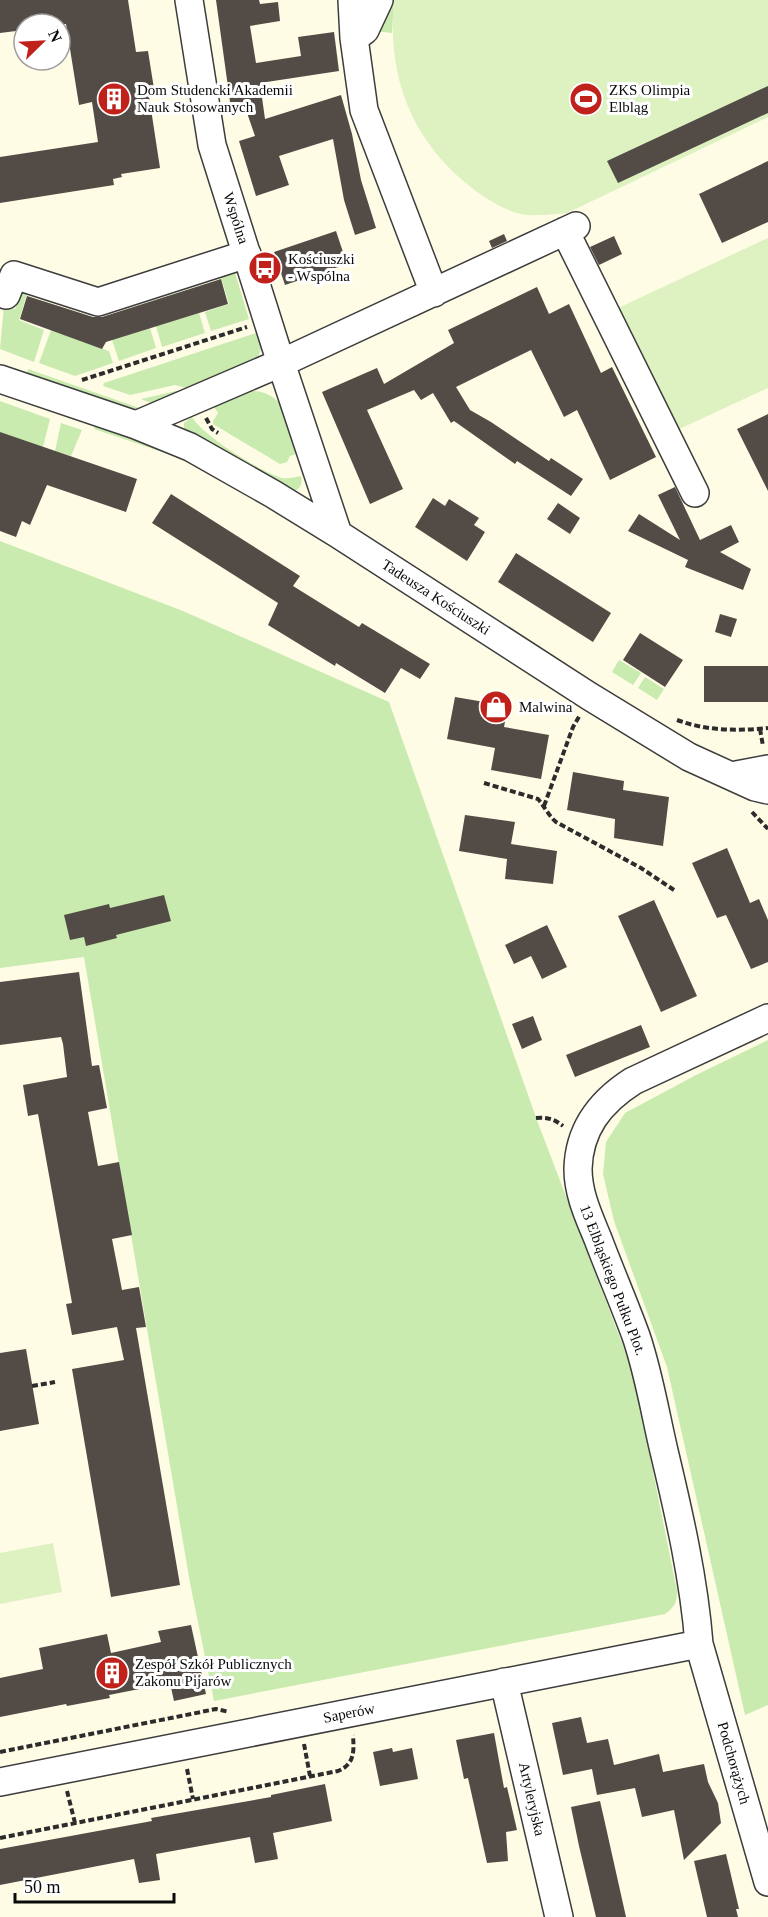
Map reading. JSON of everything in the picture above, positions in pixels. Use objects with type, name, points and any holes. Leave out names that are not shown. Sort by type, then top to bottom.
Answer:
[{"type":"street","name":"Wspólna","points":[[189,0],[213,145],[280,363],[338,534]]},
{"type":"street","points":[[352,0],[361,91],[370,129],[434,293]]},
{"type":"street","points":[[354,38],[364,30],[379,0]]},
{"type":"street","points":[[136,425],[280,363],[571,228],[695,493]]},
{"type":"street","points":[[6,295],[14,275],[98,302],[247,254]]},
{"type":"street","name":"Tadeusza Kościuszki","points":[[0,379],[136,425],[190,447],[338,534],[589,696],[689,757],[755,787],[768,790]]},
{"type":"street","points":[[732,776],[768,769]]},
{"type":"street","name":"13 Elbląskiego Pułku Plot.","points":[[699,1644],[696,1612],[679,1519],[645,1363],[582,1200],[578,1172],[579,1153],[591,1119],[615,1092],[633,1081],[768,1018]]},
{"type":"street","name":"Saperów","points":[[0,1782],[699,1644]]},
{"type":"street","name":"Podchorążych","points":[[699,1644],[768,1882]]},
{"type":"street","name":"Artyleryjska","points":[[504,1682],[559,1917]]},
{"type":"path","points":[[82,380],[91,384]]},
{"type":"path","points":[[198,400],[212,429],[225,439]]},
{"type":"path","points":[[544,806],[573,727],[585,707]]},
{"type":"path","points":[[667,715],[697,728],[736,730],[768,728]]},
{"type":"path","points":[[484,783],[538,799],[547,814],[556,822],[641,868],[674,890]]},
{"type":"path","points":[[32,1386],[55,1382]]},
{"type":"path","points":[[0,1752],[216,1709],[236,1713]]},
{"type":"path","points":[[0,1839],[338,1771],[350,1765],[354,1749],[351,1713]]},
{"type":"path","points":[[300,1722],[310,1776]]},
{"type":"path","points":[[183,1745],[193,1799]]},
{"type":"path","points":[[62,1770],[75,1823]]},
{"type":"green space","points":[[352,0],[394,0],[392,33],[365,30]]},
{"type":"green space","name":"ZKS Olimpia Elbląg","points":[[394,0],[768,0],[768,117],[567,213],[532,215],[514,212],[478,193],[466,183],[446,165],[416,124],[406,101],[394,53]]},
{"type":"green space","points":[[768,238],[768,388],[675,431],[618,308]]},
{"type":"green space","points":[[233,266],[249,319],[211,331],[205,312],[229,304],[220,274]]},
{"type":"green space","points":[[26,283],[30,284],[19,320],[44,330],[34,362],[0,349],[4,305],[15,309]]},
{"type":"green space","points":[[199,313],[205,333],[162,347],[156,326]]},
{"type":"green space","points":[[150,328],[156,348],[119,361],[112,340]]},
{"type":"green space","points":[[51,330],[109,351],[113,363],[75,376],[39,363]]},
{"type":"green space","points":[[262,331],[263,344],[256,362],[190,389],[175,385],[130,395],[103,386],[104,383]]},
{"type":"green space","points":[[28,369],[145,410],[131,410],[26,377]]},
{"type":"green space","points":[[176,391],[183,393],[161,407],[141,399]]},
{"type":"green space","points":[[245,392],[265,393],[274,398],[285,413],[296,454],[290,456],[287,462],[280,464],[213,424],[218,413],[214,407]]},
{"type":"green space","points":[[0,401],[50,419],[43,447],[0,433]]},
{"type":"green space","points":[[192,417],[208,434],[261,469],[282,478],[301,476],[300,487],[291,492],[184,432],[184,423]]},
{"type":"green space","points":[[61,423],[82,430],[71,456],[55,451]]},
{"type":"green space","points":[[96,423],[173,453],[174,456],[94,429]]},
{"type":"green space","points":[[0,541],[183,611],[389,702],[538,1123],[633,1372],[677,1591],[675,1604],[665,1614],[214,1701],[190,1583],[84,957],[0,968]]},
{"type":"green space","points":[[619,660],[641,673],[633,685],[612,672]]},
{"type":"green space","points":[[645,677],[664,689],[657,700],[638,688]]},
{"type":"green space","points":[[768,1040],[768,1705],[745,1715],[667,1367],[614,1221],[603,1174],[606,1142],[625,1113]]},
{"type":"green space","points":[[53,1543],[62,1592],[0,1604],[0,1553]]},
{"type":"building","name":"Dom Studencki Akademii Nauk Stosowanych","points":[[0,0],[128,0],[136,52],[148,51],[155,95],[149,96],[160,168],[121,174],[122,177],[113,179],[114,185],[0,203],[0,157],[98,142],[92,102],[79,105],[72,61],[72,12],[12,12],[12,32],[0,33]]},
{"type":"building","points":[[216,0],[259,0],[260,4],[278,2],[280,21],[250,26],[256,63],[301,56],[298,37],[334,32],[339,71],[260,83],[265,119],[341,95],[361,180],[376,228],[355,235],[344,200],[333,139],[279,156],[289,185],[256,196],[239,141],[255,136],[245,107],[231,109]]},
{"type":"building","points":[[768,86],[768,113],[618,183],[607,161]]},
{"type":"building","points":[[768,161],[768,222],[722,243],[699,194]]},
{"type":"building","points":[[336,231],[347,264],[285,285],[274,252]]},
{"type":"building","points":[[504,234],[507,241],[492,248],[489,241]]},
{"type":"building","points":[[614,236],[622,254],[599,265],[590,247]]},
{"type":"building","points":[[221,279],[228,304],[106,342],[102,349],[20,319],[27,296],[93,317],[102,317]]},
{"type":"building","points":[[537,287],[549,314],[569,304],[601,373],[612,367],[656,457],[610,480],[577,410],[564,417],[531,350],[456,387],[470,410],[549,461],[551,458],[583,479],[571,496],[517,461],[515,464],[454,421],[451,423],[433,393],[421,400],[414,390],[367,410],[403,489],[370,504],[322,392],[377,368],[384,384],[454,343],[448,330]]},
{"type":"building","points":[[768,414],[768,491],[737,429]]},
{"type":"building","points":[[0,432],[137,479],[126,512],[47,485],[30,525],[22,521],[16,537],[0,531]]},
{"type":"building","points":[[675,487],[700,540],[731,525],[739,542],[720,552],[751,569],[743,590],[685,567],[688,560],[628,531],[639,514],[680,540],[658,495]]},
{"type":"building","points":[[171,494],[300,576],[293,586],[359,627],[362,623],[430,664],[420,679],[401,668],[385,693],[268,625],[278,603],[152,523]]},
{"type":"building","points":[[433,498],[445,506],[449,499],[479,518],[474,525],[485,532],[467,561],[415,527]]},
{"type":"building","points":[[558,503],[580,518],[570,534],[547,519]]},
{"type":"building","points":[[516,553],[611,613],[593,642],[498,582]]},
{"type":"building","points":[[720,614],[737,619],[731,637],[715,632]]},
{"type":"building","points":[[640,633],[683,660],[665,687],[623,660]]},
{"type":"building","points":[[704,666],[768,666],[768,702],[704,702]]},
{"type":"building","points":[[455,697],[508,706],[504,727],[549,735],[541,779],[491,770],[495,748],[447,739]]},
{"type":"building","points":[[573,772],[624,781],[623,790],[669,797],[663,846],[614,838],[615,819],[567,810]]},
{"type":"building","points":[[465,815],[515,822],[511,844],[557,851],[553,884],[505,879],[507,859],[459,851]]},
{"type":"building","points":[[727,848],[750,903],[759,899],[768,920],[768,962],[751,969],[726,915],[717,918],[692,863]]},
{"type":"building","points":[[164,895],[171,921],[116,935],[117,938],[86,946],[84,937],[70,940],[64,915],[109,904],[110,908]]},
{"type":"building","points":[[654,900],[697,996],[661,1012],[618,916]]},
{"type":"building","points":[[547,925],[567,967],[542,979],[531,956],[514,964],[505,945]]},
{"type":"building","points":[[79,972],[92,1066],[99,1065],[107,1108],[88,1112],[98,1166],[119,1162],[132,1235],[112,1239],[122,1290],[139,1287],[146,1327],[136,1328],[180,1585],[111,1597],[72,1369],[124,1360],[117,1327],[72,1335],[66,1304],[72,1303],[38,1114],[28,1116],[23,1085],[67,1077],[63,1044],[61,1037],[0,1045],[0,982]]},
{"type":"building","points":[[533,1016],[542,1040],[522,1049],[512,1024]]},
{"type":"building","points":[[641,1025],[650,1047],[575,1077],[566,1055]]},
{"type":"building","points":[[26,1349],[39,1424],[0,1431],[0,1353]]},
{"type":"building","name":"Zespół Szkół Publicznych Zakonu Pijarów","points":[[191,1625],[206,1694],[174,1701],[170,1683],[109,1695],[110,1698],[0,1717],[0,1678],[43,1669],[39,1648],[107,1634],[111,1653],[161,1642],[158,1631]]},
{"type":"building","points":[[581,1717],[587,1743],[608,1739],[614,1765],[659,1754],[663,1772],[704,1764],[708,1782],[718,1803],[721,1823],[684,1860],[674,1810],[642,1817],[635,1788],[597,1795],[592,1769],[563,1775],[552,1723]]},
{"type":"building","points":[[494,1733],[504,1788],[507,1787],[517,1830],[506,1832],[508,1861],[487,1863],[468,1778],[464,1779],[456,1740]]},
{"type":"building","points":[[392,1748],[393,1752],[412,1748],[418,1779],[380,1786],[373,1752]]},
{"type":"building","points":[[325,1784],[332,1821],[273,1833],[278,1859],[255,1863],[250,1837],[156,1854],[160,1880],[139,1883],[134,1859],[0,1885],[0,1849],[152,1821],[151,1818],[271,1797],[271,1795]]},
{"type":"building","points":[[600,1801],[626,1917],[596,1917],[579,1846],[571,1807]]},
{"type":"building","points":[[726,1854],[739,1909],[736,1909],[738,1917],[707,1917],[694,1861]]},
{"type":"place","name":"Dom Studencki Akademii Nauk Stosowanych","points":[[114,99]]},
{"type":"place","name":"ZKS Olimpia Elbląg","points":[[586,99]]},
{"type":"place","name":"Kościuszki - Wspólna","points":[[265,268]]},
{"type":"place","name":"Malwina","points":[[496,707]]},
{"type":"place","name":"Zespół Szkół Publicznych Zakonu Pijarów","points":[[112,1673]]}]
